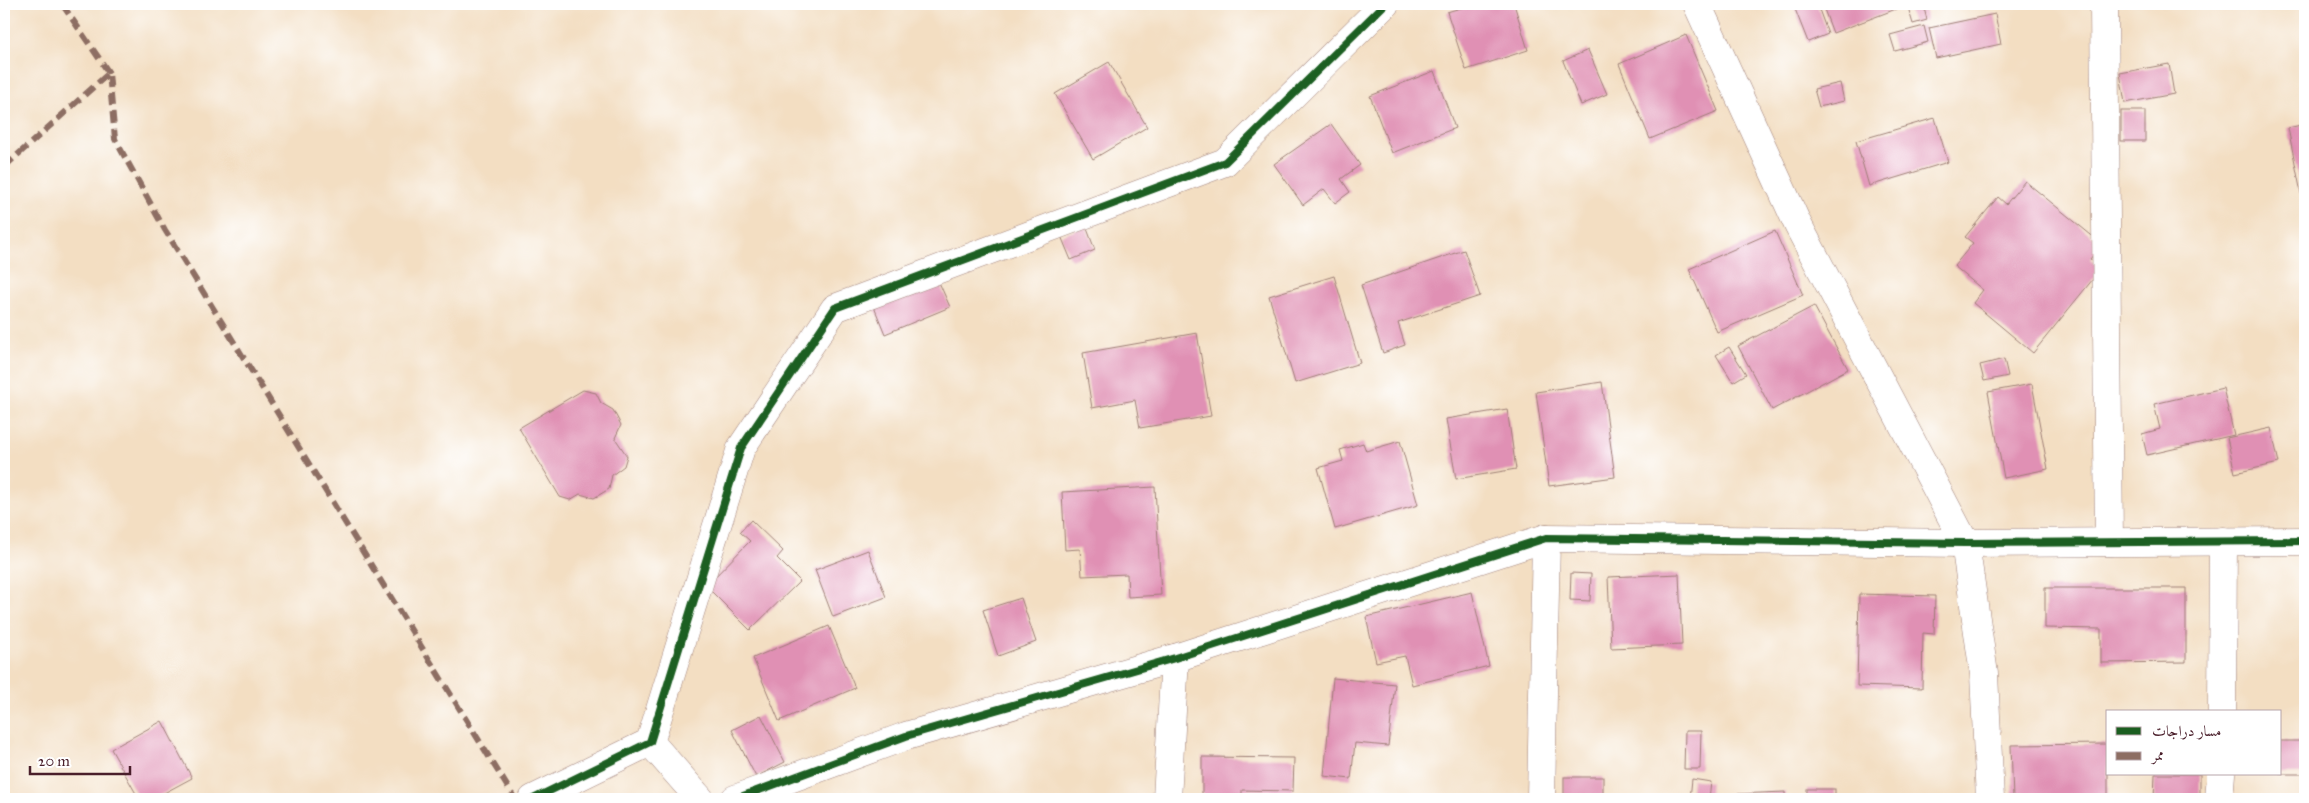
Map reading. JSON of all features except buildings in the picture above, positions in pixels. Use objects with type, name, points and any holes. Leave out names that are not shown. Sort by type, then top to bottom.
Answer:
[{"type":"street","points":[[532,799],[650,742],[741,448],[836,308],[1225,162],[1385,4]]},
{"type":"street","points":[[1697,4],[1798,225],[1965,543],[1984,674],[1990,799]]},
{"type":"street","points":[[2104,4],[2109,542]]},
{"type":"street","points":[[1541,799],[1546,538]]},
{"type":"street","points":[[735,799],[906,736],[1175,658],[1546,538],[1965,543],[2305,541]]},
{"type":"street","points":[[2222,710],[2223,541]]},
{"type":"street","points":[[1166,799],[1175,658]]},
{"type":"street","points":[[650,742],[700,799]]},
{"type":"street","points":[[2219,799],[2221,776]]},
{"type":"marked path","points":[[62,4],[109,73]]},
{"type":"marked path","points":[[4,167],[109,73],[115,139],[165,230],[515,799]]},
{"type":"cycle path","points":[[533,799],[650,742],[741,448],[835,308],[1225,162],[1385,4]]},
{"type":"cycle path","points":[[735,799],[906,736],[1175,658],[1546,538],[1965,543],[2305,541]]}]
